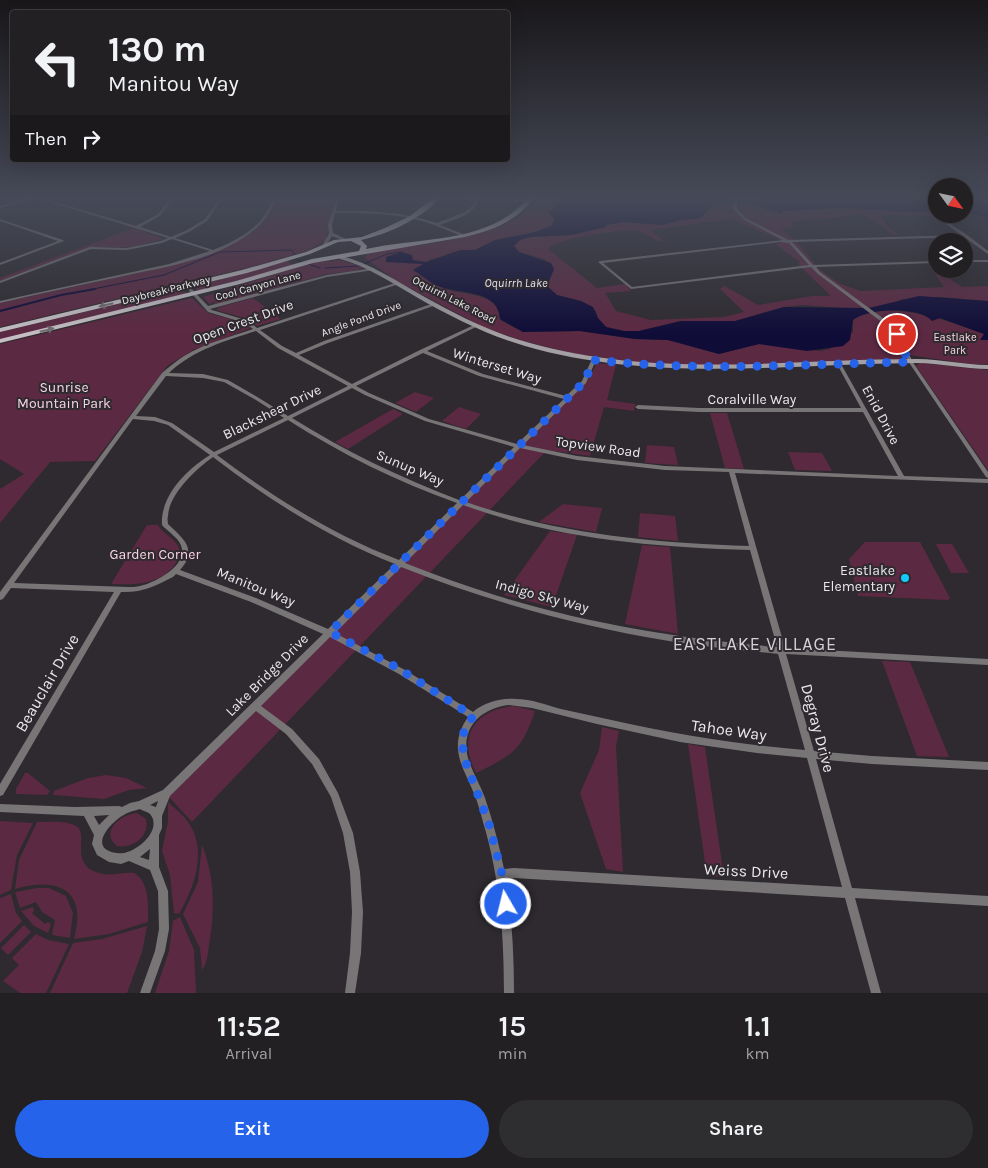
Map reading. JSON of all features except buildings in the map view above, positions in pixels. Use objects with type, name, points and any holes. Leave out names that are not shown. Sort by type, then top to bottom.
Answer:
[{"type":"main road","name":"Daybreak Parkway","points":[[0,330],[187,286],[286,260],[322,246],[337,242]]},
{"type":"main road","points":[[359,242],[362,243],[364,248],[361,252]]},
{"type":"main road","points":[[361,252],[431,242]]},
{"type":"main road","points":[[322,246],[321,254],[339,258]]},
{"type":"main road","name":"Daybreak Parkway","points":[[0,341],[194,295],[318,259],[339,258],[361,252]]},
{"type":"street","points":[[0,264],[58,242]]},
{"type":"street","points":[[0,282],[89,249],[133,248],[155,242]]},
{"type":"street","points":[[185,242],[211,250]]},
{"type":"street","points":[[0,302],[162,266],[228,242]]},
{"type":"street","points":[[322,246],[325,242]]},
{"type":"street","points":[[776,242],[600,262],[631,288],[811,266],[928,262]]},
{"type":"street","points":[[789,242],[811,266],[888,322],[897,334],[910,362],[988,476]]},
{"type":"street","points":[[974,242],[988,253]]},
{"type":"street","points":[[361,252],[362,262]]},
{"type":"street","name":"Oquirrh Lake Road","points":[[339,258],[362,262],[474,326],[529,346],[594,360],[688,368],[910,362],[934,362],[988,367]]},
{"type":"street","points":[[973,261],[988,261]]},
{"type":"street","name":"Cool Canyon Lane","points":[[207,308],[327,276],[372,268]]},
{"type":"street","name":"Open Crest Drive","points":[[0,596],[164,374],[178,362],[202,348],[398,284]]},
{"type":"street","name":"Topview Road","points":[[187,286],[207,308],[219,314],[244,320],[278,345],[352,386],[427,420],[518,446],[626,465],[988,481]]},
{"type":"street","name":"Angle Pond Drive","points":[[296,355],[330,340],[434,304]]},
{"type":"street","name":"Blackshear Drive","points":[[175,571],[185,558],[185,547],[164,525],[164,512],[187,475],[213,455],[474,326]]},
{"type":"street","name":"Winterset Way","points":[[422,351],[489,378],[567,398]]},
{"type":"street","name":"Lake Bridge Drive","points":[[140,805],[166,793],[255,706],[584,382],[594,360]]},
{"type":"street","name":"Enid Drive","points":[[839,364],[902,478]]},
{"type":"street","name":"Sunup Way","points":[[164,374],[221,379],[364,461],[462,502],[514,520],[581,533],[672,544],[753,548]]},
{"type":"street","name":"Coralville Way","points":[[638,407],[708,410],[865,410]]},
{"type":"street","name":"Indigo Sky Way","points":[[132,417],[150,418],[170,424],[250,482],[312,520],[400,563],[494,596],[586,621],[686,640],[782,651],[988,662]]},
{"type":"street","name":"Degray Drive","points":[[732,471],[876,993]]},
{"type":"street","points":[[9,584],[119,590],[150,586],[175,571]]},
{"type":"street","name":"Manitou Way","points":[[175,571],[258,600],[330,632],[396,667],[473,716]]},
{"type":"street","name":"Beauclair Drive","points":[[0,792],[119,590]]},
{"type":"street","name":"Tahoe Way","points":[[473,716],[492,705],[508,702],[523,703],[681,738],[810,756],[988,766]]},
{"type":"street","points":[[255,706],[282,724],[298,739],[314,759],[338,800],[347,826],[355,861],[359,905],[357,956],[350,993]]},
{"type":"street","points":[[473,716],[463,734],[463,755],[489,824],[502,874],[509,932],[509,993]]},
{"type":"street","name":"Lake Bridge Drive","points":[[157,816],[166,793]]},
{"type":"street","points":[[0,808],[72,811],[88,814],[120,810],[140,805],[151,808],[157,816],[158,825],[155,836],[154,867],[163,891],[164,929],[160,951],[145,993]]},
{"type":"street","points":[[120,810],[105,824],[100,835],[99,846],[105,855],[116,859],[130,857],[142,851],[155,836]]},
{"type":"street","points":[[88,814],[100,835]]},
{"type":"street","points":[[130,857],[154,867]]},
{"type":"street","name":"Weiss Drive","points":[[502,874],[514,872],[988,901]]},
{"type":"green space","points":[[96,242],[151,242],[132,247],[91,247],[0,281],[0,278]]},
{"type":"green space","points":[[231,242],[322,242],[307,251],[250,267],[0,327],[0,303],[159,268],[214,251]]},
{"type":"green space","name":"Eastlake Park","points":[[490,242],[475,250],[464,250],[430,259],[414,271],[444,288],[487,299],[498,310],[500,320],[523,332],[580,331],[635,339],[668,340],[719,354],[759,344],[820,351],[830,349],[853,332],[853,320],[867,314],[883,311],[900,311],[936,318],[984,334],[981,340],[988,340],[988,364],[969,364],[910,355],[892,322],[887,325],[893,333],[903,359],[701,366],[642,363],[576,354],[523,341],[483,327],[397,281],[366,259],[365,256],[371,252],[437,243]]},
{"type":"green space","points":[[518,242],[560,242],[552,245],[548,249],[597,288],[625,284],[631,291],[605,293],[616,311],[651,320],[724,317],[744,312],[720,289],[724,286],[714,280],[758,305],[812,296],[831,296],[798,264],[800,262],[775,244],[780,242],[797,242],[819,269],[840,284],[861,291],[944,287],[938,278],[949,278],[962,287],[988,286],[988,301],[942,297],[902,299],[888,306],[856,309],[802,305],[784,307],[735,321],[681,321],[639,331],[624,331],[606,327],[598,318],[596,311],[581,301],[557,295],[547,286],[554,269],[545,259],[519,252],[514,246]]},
{"type":"green space","points":[[339,260],[365,267],[354,271],[327,274],[213,305],[216,301],[209,304],[203,297],[312,263]]},
{"type":"green space","points":[[287,261],[294,265],[199,291],[196,288],[200,285]]},
{"type":"green space","points":[[177,290],[184,291],[186,294],[0,340],[0,332]]},
{"type":"green space","name":"Sunrise Mountain Park","points":[[192,298],[208,313],[237,321],[251,328],[193,350],[167,366],[95,461],[50,462],[0,523],[0,489],[24,474],[0,459],[0,344]]},
{"type":"green space","points":[[253,298],[281,319],[257,326],[248,319],[216,310],[220,307]]},
{"type":"green space","points":[[597,363],[616,365],[607,400],[635,404],[634,411],[604,407],[590,456],[547,450],[192,822],[169,797],[588,380]]},
{"type":"green space","points":[[920,363],[988,370],[988,470],[916,366]]},
{"type":"green space","points":[[415,392],[434,398],[416,412],[395,403]]},
{"type":"green space","points":[[459,407],[481,414],[466,429],[442,421]]},
{"type":"green space","points":[[393,409],[403,414],[348,449],[335,442]]},
{"type":"green space","points":[[710,413],[727,413],[744,469],[725,468]]},
{"type":"green space","points":[[647,445],[674,447],[678,465],[645,463]]},
{"type":"green space","points":[[788,452],[822,453],[832,471],[795,470]]},
{"type":"green space","points":[[563,504],[602,508],[596,532],[539,522]]},
{"type":"green space","points":[[640,513],[675,516],[678,541],[638,537]]},
{"type":"green space","name":"Garden Corner","points":[[147,525],[158,525],[177,545],[179,553],[176,563],[167,573],[153,581],[136,584],[111,584]]},
{"type":"green space","points":[[550,531],[577,535],[552,607],[504,595]]},
{"type":"green space","points":[[865,542],[920,542],[950,598],[948,600],[858,596],[849,559]]},
{"type":"green space","points":[[936,544],[952,544],[969,573],[951,573]]},
{"type":"green space","points":[[642,545],[670,547],[678,634],[625,624]]},
{"type":"green space","points":[[882,661],[910,662],[949,757],[917,756]]},
{"type":"green space","points":[[514,706],[535,711],[526,735],[508,756],[476,773],[468,747],[473,727],[479,719],[489,713]]},
{"type":"green space","points":[[602,727],[619,731],[616,746],[623,872],[606,869],[580,793],[599,750]]},
{"type":"green space","points":[[688,744],[705,747],[724,877],[707,876]]},
{"type":"green space","points":[[25,773],[28,773],[50,791],[47,795],[16,794],[16,789]]},
{"type":"green space","points":[[106,775],[126,778],[147,788],[129,790],[104,799],[53,795],[54,791],[88,778]]},
{"type":"green space","points":[[168,802],[190,825],[198,847],[194,882],[179,914],[174,913],[170,875],[162,851],[168,821]]},
{"type":"green space","points":[[137,813],[146,819],[147,825],[143,836],[129,845],[117,846],[112,841],[110,835],[114,825],[119,820]]},
{"type":"green space","points":[[0,821],[33,823],[17,855],[11,890],[0,895]]},
{"type":"green space","points":[[37,822],[62,822],[76,826],[80,830],[84,863],[90,869],[108,875],[134,873],[139,877],[143,882],[147,895],[148,922],[109,934],[74,939],[77,909],[73,898],[66,891],[56,886],[44,884],[15,889],[19,860]]},
{"type":"green space","points":[[202,845],[212,882],[213,907],[208,955],[202,970],[200,948],[183,914],[198,882]]},
{"type":"green space","points":[[49,888],[66,896],[73,913],[70,938],[52,935],[55,920],[42,912],[36,902],[20,908],[15,892]]},
{"type":"green space","points":[[11,894],[16,913],[22,921],[0,943],[0,898]]},
{"type":"green space","points":[[33,907],[34,911],[32,913],[45,924],[48,922],[51,924],[48,933],[34,926],[21,911]]},
{"type":"green space","points":[[180,917],[194,950],[196,993],[155,993],[169,951],[173,921]]},
{"type":"green space","points":[[24,925],[31,932],[8,955],[1,948]]},
{"type":"green space","points":[[147,926],[142,952],[127,993],[50,993],[73,943],[102,939]]},
{"type":"green space","points":[[36,934],[48,940],[69,944],[46,993],[20,993],[3,981],[19,965],[12,958]]},
{"type":"water","name":"Oquirrh Lake","points":[[490,242],[518,242],[514,246],[519,252],[551,263],[554,269],[547,286],[557,295],[581,301],[593,307],[598,318],[606,327],[624,331],[639,331],[681,321],[735,321],[784,307],[869,308],[919,296],[988,301],[988,340],[980,340],[984,334],[940,318],[932,321],[916,313],[893,310],[870,313],[853,320],[850,340],[843,346],[807,351],[759,344],[719,354],[668,340],[635,339],[580,331],[523,332],[500,319],[498,309],[485,297],[436,285],[413,270],[423,264],[386,262],[386,257],[402,252],[412,255],[413,260],[426,262],[460,250],[475,250]]},
{"type":"waterway","points":[[88,290],[164,275],[220,252],[292,250],[299,261],[320,268]]},
{"type":"waterway","points":[[325,268],[359,266],[387,254],[402,252]]},
{"type":"waterway","points":[[0,311],[61,295],[95,289]]},
{"type":"place","name":"Eastlake Elementary","points":[[905,578]]},
{"type":"district","name":"EASTLAKE VILLAGE","points":[[755,644]]},
{"type":"route","points":[[506,904],[502,874],[494,840],[476,785],[463,755],[463,734],[473,716],[396,667],[330,632],[584,382],[594,360],[675,368],[910,362],[900,345],[897,334]]}]
